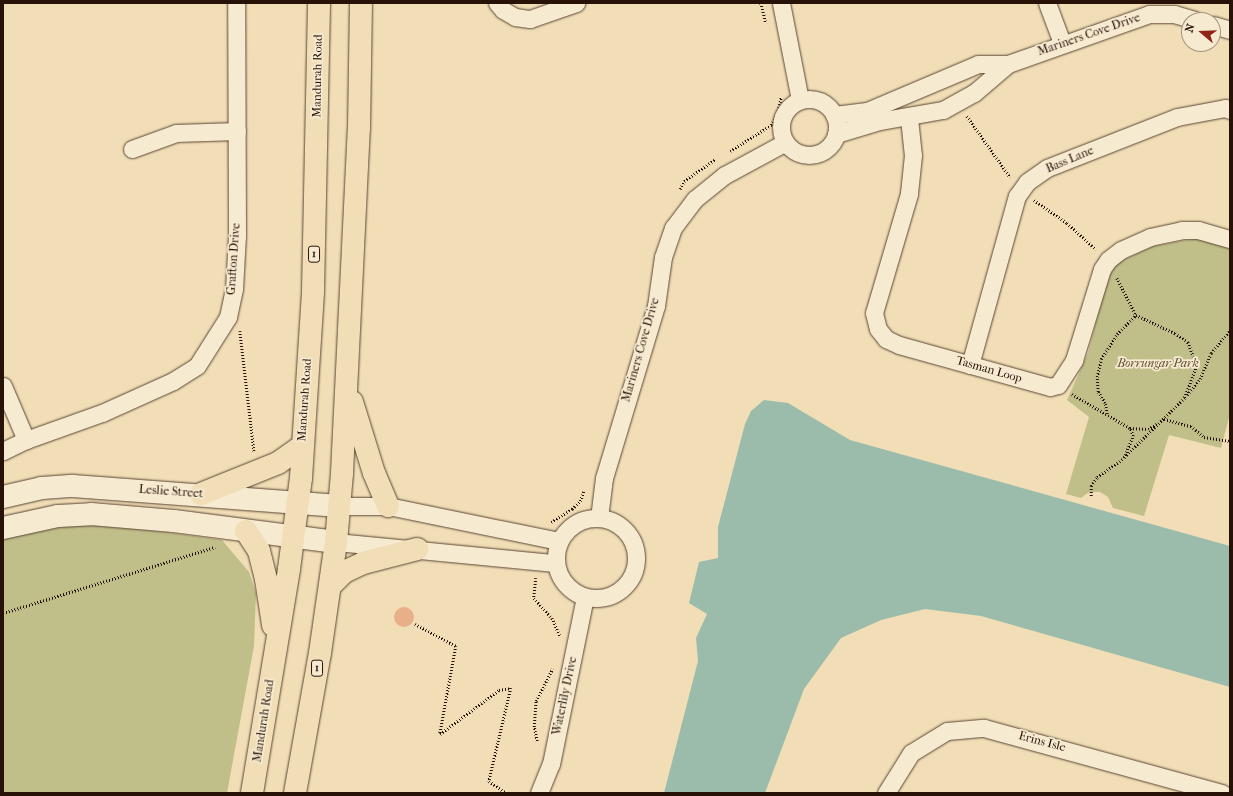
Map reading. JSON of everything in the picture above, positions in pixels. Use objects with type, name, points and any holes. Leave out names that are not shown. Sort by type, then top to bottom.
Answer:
[{"type":"highway","name":"Mandurah Road","points":[[252,793],[298,505],[313,291],[319,3]]},
{"type":"highway","name":"1","points":[[295,793],[336,542],[347,386],[359,129],[361,3]]},
{"type":"highway","points":[[347,386],[374,473],[388,506]]},
{"type":"highway","points":[[201,494],[278,463],[302,446]]},
{"type":"highway","points":[[246,531],[259,552],[266,579],[276,646]]},
{"type":"highway","points":[[330,586],[344,572],[363,562],[417,549]]},
{"type":"street","name":"Grafton Drive","points":[[3,451],[26,440],[102,413],[173,381],[197,366],[216,339],[228,317],[234,288],[237,131],[236,3]]},
{"type":"street","points":[[497,3],[503,10],[515,17],[530,19],[576,3]]},
{"type":"street","points":[[781,3],[800,100]]},
{"type":"street","points":[[1048,3],[1062,43]]},
{"type":"street","name":"Mariners Cove Drive","points":[[836,134],[873,122],[909,118],[943,110],[974,93],[1008,64],[1062,43],[1149,14],[1174,14],[1181,16]]},
{"type":"street","name":"Mariners Cove Drive","points":[[834,116],[867,111],[889,104],[978,64],[1008,64]]},
{"type":"street","points":[[800,100],[815,100],[825,104],[834,116],[836,134],[826,149],[810,155],[797,153],[784,143],[782,119],[788,108],[800,100]]},
{"type":"street","name":"Bass Lane","points":[[970,365],[1017,196],[1027,182],[1047,168],[1177,117],[1225,108],[1230,110]]},
{"type":"street","name":"Tasman Loop","points":[[909,118],[913,155],[909,194],[874,313],[878,329],[886,339],[899,346],[1050,387],[1058,385]]},
{"type":"street","points":[[132,149],[176,134],[237,131]]},
{"type":"street","name":"Mariners Cove Drive","points":[[599,518],[604,478],[656,306],[663,257],[674,228],[695,199],[725,175],[784,143]]},
{"type":"street","points":[[1058,385],[1074,360],[1102,269],[1108,260],[1121,250],[1150,237],[1182,230],[1198,230],[1230,239]]},
{"type":"street","points":[[3,386],[26,440]]},
{"type":"street","name":"Leslie Street","points":[[3,497],[42,488],[73,486],[201,494],[298,505],[339,506]]},
{"type":"street","points":[[339,506],[388,506],[559,541]]},
{"type":"street","points":[[3,528],[51,517],[90,514],[294,536],[336,542],[555,563]]},
{"type":"street","points":[[599,518],[615,522],[628,533],[635,548],[636,565],[630,581],[617,593],[602,599],[585,598],[569,589],[559,574],[555,563],[559,541],[574,526],[583,520],[599,518]]},
{"type":"street","name":"Waterlily Drive","points":[[538,793],[551,764],[585,598]]},
{"type":"street","name":"Erins Isle","points":[[886,793],[911,753],[947,731],[984,728],[1222,793]]},
{"type":"path","points":[[957,103],[1010,177],[1034,200],[1067,223]]},
{"type":"path","points":[[1107,414],[1105,403],[1098,392],[1101,359],[1117,334],[1136,315],[1175,333],[1188,342],[1197,366],[1184,398]]},
{"type":"path","points":[[1091,496],[1092,486],[1097,477],[1124,458],[1184,398],[1200,379],[1219,340],[1230,330]]},
{"type":"path","points":[[1058,385],[1130,428],[1148,429],[1164,418]]},
{"type":"path","points":[[1164,418],[1191,426],[1204,437],[1226,442],[1230,441]]},
{"type":"path","points":[[1124,458],[1132,436],[1130,428]]},
{"type":"path","points":[[3,613],[223,546]]},
{"type":"path","points":[[552,618],[561,640]]},
{"type":"path","points":[[416,624],[456,646],[440,734],[499,690],[511,688],[489,781],[506,793]]},
{"type":"path","points":[[538,747],[534,727],[536,701],[541,687],[555,664]]},
{"type":"green space","name":"Borrungar Park","points":[[1197,238],[1230,248],[1230,414],[1221,448],[1169,435],[1144,516],[1113,508],[1108,497],[1100,492],[1089,492],[1081,498],[1066,494],[1089,417],[1067,400],[1088,353],[1107,278],[1115,264],[1153,246]]},
{"type":"green space","points":[[52,524],[115,525],[222,540],[249,572],[256,593],[254,646],[227,793],[3,793],[3,536]]},
{"type":"shaded area","points":[[764,400],[788,403],[850,440],[1230,546],[1230,687],[981,616],[925,609],[881,620],[841,638],[804,689],[765,793],[664,793],[698,661],[696,638],[707,614],[689,603],[699,562],[718,558],[718,527],[745,424],[751,411]]},
{"type":"building","points":[[404,607],[411,610],[414,617],[411,624],[404,627],[397,624],[394,617],[397,610]]}]
